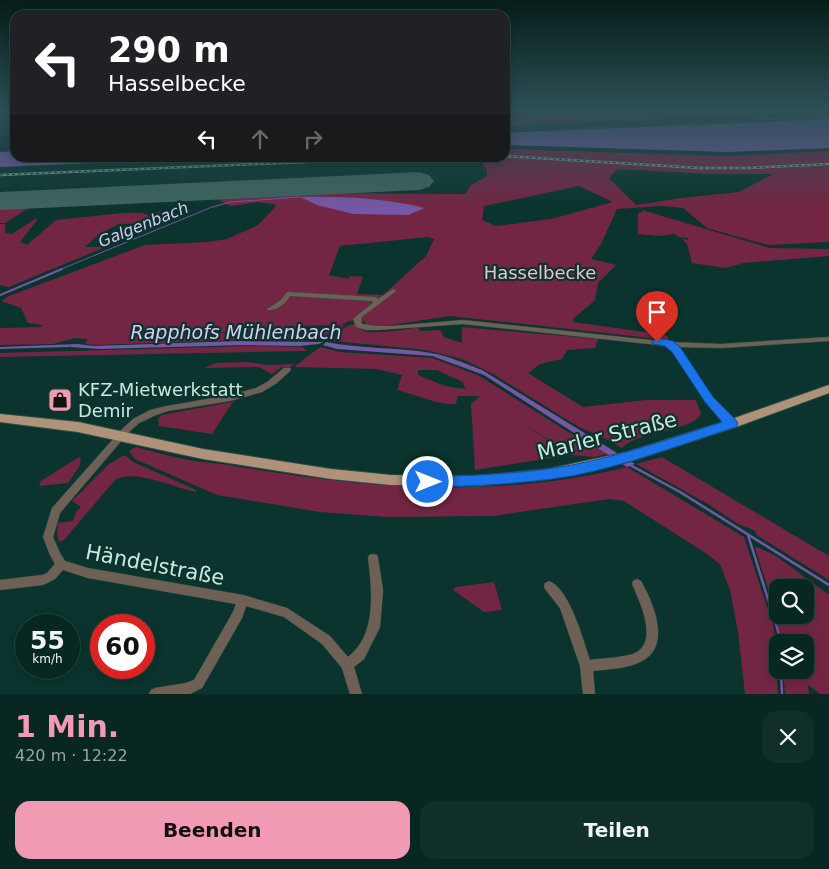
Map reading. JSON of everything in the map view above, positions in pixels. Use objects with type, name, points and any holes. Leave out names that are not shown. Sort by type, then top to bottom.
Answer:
[{"type":"main road","name":"Marler Straße","points":[[0,418],[49,423],[122,436],[203,454],[331,474],[428,482],[494,480],[548,474],[596,465],[731,424],[829,389]]},
{"type":"street","points":[[393,291],[358,317],[357,323],[362,327],[378,329],[442,322],[464,322],[669,344],[729,346],[829,339]]},
{"type":"street","points":[[270,309],[284,301],[288,294],[375,299],[376,302]]},
{"type":"street","points":[[669,344],[676,350],[709,400],[731,424]]},
{"type":"street","points":[[122,436],[138,419],[157,412],[247,394],[270,385],[288,370]]},
{"type":"street","name":"Händelstraße","points":[[122,436],[56,511],[48,537],[54,555],[61,564],[88,573],[243,600],[280,611],[308,626],[326,640],[347,665],[356,694]]},
{"type":"street","points":[[347,665],[360,655],[374,627],[377,590],[372,558]]},
{"type":"street","points":[[0,585],[43,580],[51,576],[61,564]]},
{"type":"street","points":[[586,666],[635,658],[641,656],[651,645],[653,631],[647,602],[637,584]]},
{"type":"street","points":[[549,586],[565,606],[586,666],[589,694]]},
{"type":"street","points":[[156,694],[188,689],[198,684],[238,614],[243,600]]},
{"type":"green space","name":"Hasselbecke","points":[[510,149],[726,156],[829,151],[829,242],[768,245],[707,228],[683,208],[661,206],[617,209],[601,244],[591,259],[616,265],[598,283],[595,300],[573,319],[573,322],[666,335],[669,340],[450,316],[385,326],[366,324],[364,321],[355,320],[342,325],[290,326],[319,329],[345,325],[330,335],[259,331],[162,335],[260,332],[331,336],[326,339],[97,345],[85,344],[88,339],[75,338],[53,344],[0,345],[0,328],[41,327],[42,325],[28,323],[21,308],[1,301],[9,296],[145,245],[207,242],[227,239],[258,225],[277,205],[259,202],[231,206],[219,200],[220,198],[307,193],[465,194],[471,185],[487,176],[487,171],[482,162],[510,162]],"holes":[[[618,169],[710,174],[773,174],[739,192],[636,205],[609,178]],[[579,186],[613,202],[551,219],[496,226],[482,220],[484,206]],[[428,237],[434,239],[426,256],[383,295],[357,294],[363,277],[350,276],[348,279],[329,275],[340,246]]]},
{"type":"green space","points":[[29,208],[5,223],[0,223],[0,209]]},
{"type":"green space","points":[[642,210],[770,248],[829,249],[829,256],[743,263],[726,268],[692,263],[687,244],[682,239],[688,240],[688,238],[678,237],[675,234],[659,236],[638,234],[638,213],[642,212]]},
{"type":"green space","points":[[163,211],[170,213],[148,223],[119,224],[98,235],[85,247],[100,247],[111,233],[126,236],[108,246],[9,287],[0,285],[0,224],[5,224],[5,233],[12,234],[38,219],[20,242],[27,245],[56,220],[122,213],[143,213],[149,216]]},
{"type":"green space","points":[[354,324],[368,332],[418,327],[420,331],[440,330],[444,337],[462,343],[462,327],[598,339],[595,348],[567,350],[562,359],[540,364],[528,373],[583,407],[646,400],[696,400],[701,414],[687,424],[640,438],[622,448],[579,427],[493,374],[462,359],[426,350],[334,341],[336,338],[333,337],[345,327]]},
{"type":"green space","points":[[249,346],[302,347],[307,351],[0,357],[0,353]]},
{"type":"green space","points":[[320,347],[340,352],[432,358],[478,375],[568,432],[607,454],[594,457],[572,455],[518,420],[570,455],[475,470],[471,404],[480,396],[458,396],[456,404],[443,403],[397,390],[402,375],[377,369],[294,367]],"holes":[[[418,370],[437,370],[463,382],[465,389],[445,386],[418,375]]]},
{"type":"green space","points":[[247,362],[268,365],[294,364],[289,368],[282,367],[272,374],[259,367],[204,368],[216,363]]},
{"type":"green space","points":[[237,401],[232,403],[212,434],[159,426],[158,419],[161,415]]},
{"type":"green space","points":[[136,447],[191,460],[336,481],[433,487],[531,484],[627,467],[744,537],[769,613],[769,624],[773,624],[774,628],[774,634],[769,634],[769,679],[777,679],[778,694],[745,694],[738,632],[730,590],[720,564],[624,501],[609,499],[492,516],[387,517],[320,512],[217,495],[135,459],[129,451]]},
{"type":"green space","points":[[122,456],[126,456],[133,462],[196,490],[196,492],[143,477],[123,477],[115,480],[64,540],[59,542],[57,534],[58,523],[73,521],[76,512],[81,507],[72,501],[108,465]]},
{"type":"green space","points":[[79,457],[81,458],[79,467],[68,483],[39,486],[41,481]]},
{"type":"green space","points":[[662,457],[829,556],[829,580],[757,535],[754,530],[738,524],[708,504],[636,464]]},
{"type":"green space","points":[[757,547],[776,556],[807,579],[769,579],[769,592],[755,548]]},
{"type":"green space","points":[[494,582],[502,610],[484,612],[453,590],[456,587]]},
{"type":"green space","points":[[814,584],[829,595],[829,694],[821,694],[808,685],[809,694],[785,694],[784,679],[814,679],[814,634],[779,634],[777,624],[814,624]]},
{"type":"shaded area","points":[[510,143],[829,143],[829,148],[727,152],[510,145]]},
{"type":"shaded area","points":[[10,151],[10,162],[117,162],[0,167],[0,152]]},
{"type":"shaded area","points":[[300,197],[363,198],[425,208],[408,215],[353,214],[317,205]]},
{"type":"shaded area","points":[[237,341],[323,342],[300,346],[245,345],[99,349],[70,347],[71,345],[69,347],[0,349],[0,347],[78,344],[94,346]]},
{"type":"shaded area","points":[[326,342],[431,353],[451,358],[482,370],[635,464],[627,467],[484,375],[432,356],[337,349],[323,345]]},
{"type":"waterway","name":"Galgenbach","points":[[59,270],[212,207],[231,202],[300,197]]},
{"type":"waterway","name":"Galgenbach","points":[[0,295],[62,269]]},
{"type":"waterway","name":"Rapphofs Mühlenbach","points":[[630,465],[680,492],[829,585]]},
{"type":"waterway","points":[[748,535],[778,634]]},
{"type":"waterway","points":[[781,679],[782,694]]},
{"type":"runway","points":[[0,201],[419,181]]},
{"type":"railway","points":[[510,156],[700,168],[749,168],[829,164]]},
{"type":"railway","points":[[0,175],[306,162]]},
{"type":"place","name":"KFZ-Mietwerkstatt Demir","points":[[60,400]]},
{"type":"route","points":[[428,482],[512,479],[572,470],[628,457],[731,424],[709,400],[676,350],[669,344],[657,342]]}]
